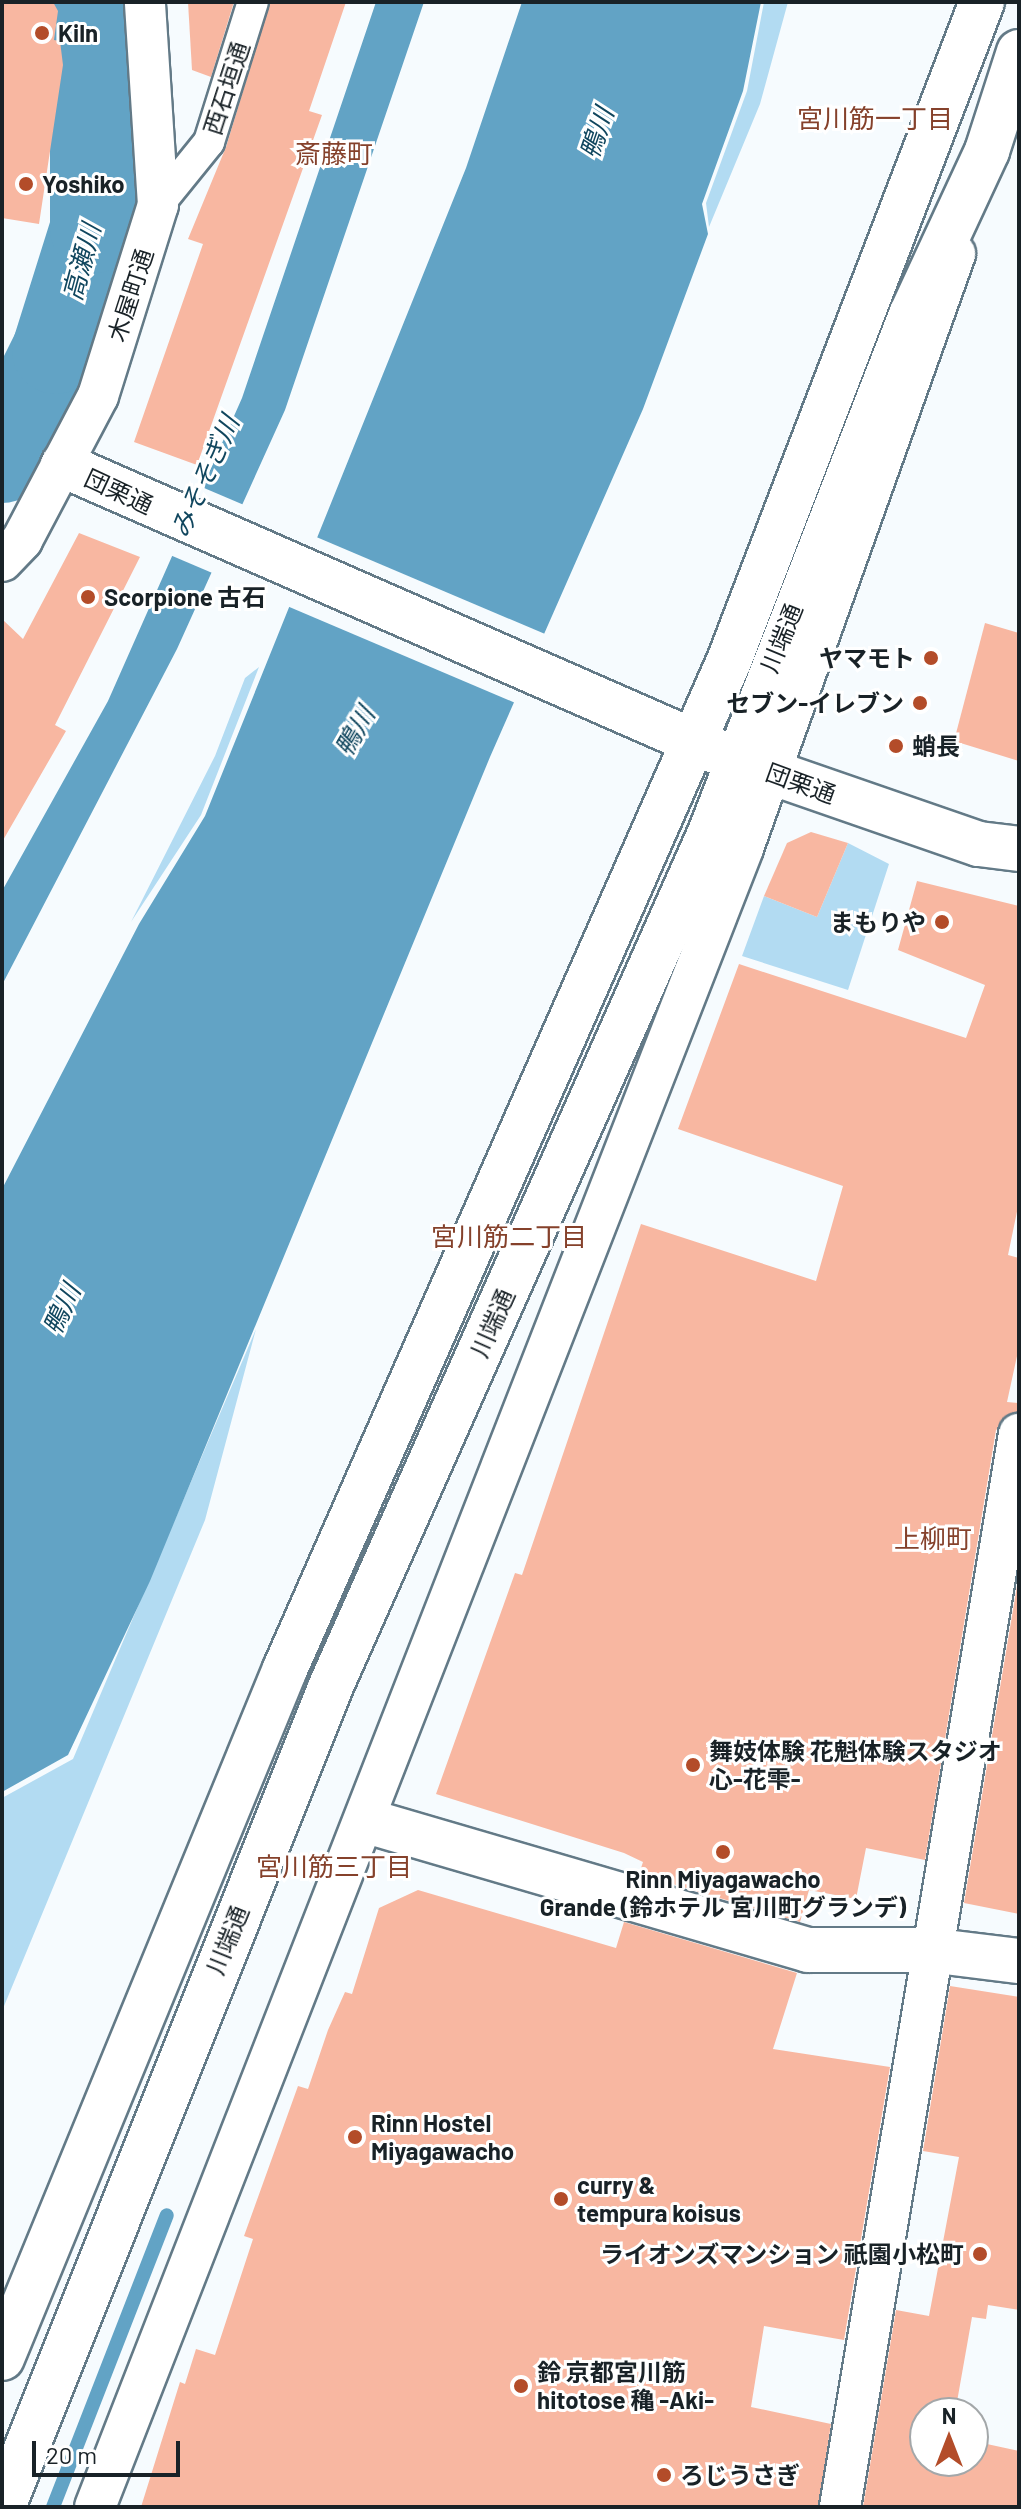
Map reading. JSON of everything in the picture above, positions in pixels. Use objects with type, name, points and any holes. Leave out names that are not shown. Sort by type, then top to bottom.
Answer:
[{"type":"street","name":"木屋町通","points":[[2,561],[22,540],[98,396],[158,205],[145,2]]},
{"type":"street","name":"西石垣通","points":[[158,205],[209,142],[253,2]]},
{"type":"street","name":"川端通","points":[[2,2358],[285,1669],[692,742],[854,348],[982,2]]},
{"type":"street","name":"川端通","points":[[3,2507],[330,1688],[754,766],[905,329],[987,151],[1019,52]]},
{"type":"street","name":"団栗通","points":[[63,465],[174,517],[692,742],[979,844],[1019,849]]},
{"type":"street","points":[[95,2507],[367,1821],[754,766]]},
{"type":"street","points":[[840,2507],[929,1950],[1019,1434]]},
{"type":"street","points":[[367,1821],[808,1950],[929,1950],[1019,1961]]},
{"type":"shaded area","points":[[764,2],[788,2],[760,104],[709,227],[706,203],[747,91]]},
{"type":"shaded area","points":[[259,667],[201,815],[131,922],[215,756],[245,678]]},
{"type":"shaded area","points":[[848,843],[889,864],[848,990],[742,956],[764,896],[817,917]]},
{"type":"shaded area","points":[[256,1329],[205,1520],[2,2011],[2,1798],[73,1759]]},
{"type":"water","points":[[376,2],[424,2],[285,410],[177,649],[2,985],[2,891],[108,701],[242,398]]},
{"type":"water","name":"鴨川","points":[[522,2],[761,2],[743,91],[702,204],[708,234],[643,409],[490,757],[150,1581],[68,1755],[2,1792],[2,1189],[139,924],[205,816],[466,168]]},
{"type":"pier","points":[[197,485],[246,506],[216,575],[168,554]]},
{"type":"pier","points":[[314,536],[547,635],[518,704],[285,605]]},
{"type":"building","points":[[2,2],[53,2],[58,11],[54,40],[60,41],[63,65],[39,224],[2,218]]},
{"type":"building","points":[[188,2],[234,2],[211,77],[192,70]]},
{"type":"building","points":[[270,2],[346,2],[309,111],[322,115],[197,465],[134,442],[203,244],[188,239],[226,147]]},
{"type":"building","points":[[79,533],[140,557],[55,725],[66,731],[2,842],[2,619],[23,639]]},
{"type":"building","points":[[985,623],[1019,633],[1019,761],[954,741]]},
{"type":"building","points":[[811,832],[848,843],[817,917],[764,896],[787,843]]},
{"type":"building","points":[[917,881],[1019,906],[1019,1202],[1008,1255],[1019,1258],[1019,1347],[1007,1402],[1019,1403],[1019,1412],[996,1430],[925,1860],[866,1848],[856,1899],[809,1890],[800,1922],[639,1874],[643,1862],[624,1853],[436,1794],[515,1573],[522,1575],[641,1224],[816,1281],[843,1186],[678,1129],[739,964],[966,1038],[985,985],[898,950]]},
{"type":"building","points":[[1019,1574],[1019,1914],[964,1903]]},
{"type":"building","points":[[418,1890],[616,1948],[624,1922],[797,1973],[773,2049],[890,2067],[844,2340],[764,2326],[751,2407],[831,2424],[818,2507],[141,2507],[180,2382],[185,2384],[196,2349],[215,2355],[253,2239],[244,2236],[298,2086],[308,2089],[345,1992],[352,1994],[379,1908]]},
{"type":"building","points":[[950,1986],[1019,1997],[1019,2310],[988,2305],[986,2319],[972,2317],[958,2397],[909,2397],[909,2477],[989,2477],[989,2444],[1019,2451],[1019,2507],[863,2507],[896,2310],[929,2316],[959,2157],[923,2151]]},
{"type":"waterway","name":"高瀬川","points":[[2,459],[56,350],[94,229],[94,2]]},
{"type":"waterway","points":[[53,2507],[167,2215]]},
{"type":"place","name":"Kiln","points":[[42,33]]},
{"type":"place","name":"Yoshiko","points":[[26,184]]},
{"type":"place","name":"Scorpione 古石","points":[[88,597]]},
{"type":"place","name":"ヤマモト","points":[[931,658]]},
{"type":"place","name":"セブン-イレブン","points":[[920,703]]},
{"type":"place","name":"蛸長","points":[[896,746]]},
{"type":"place","name":"まもりや","points":[[942,922]]},
{"type":"place","name":"舞妓体験 花魁体験スタジオ 心-花雫-","points":[[693,1765]]},
{"type":"place","name":"Rinn Miyagawacho Grande (鈴ホテル 宮川町グランデ)","points":[[723,1852]]},
{"type":"place","name":"Rinn Hostel Miyagawacho","points":[[355,2137]]},
{"type":"place","name":"curry & tempura koisus","points":[[561,2199]]},
{"type":"place","name":"ライオンズマンション 祇園小松町","points":[[980,2254]]},
{"type":"place","name":"鈴 京都宮川筋 hitotose 穐 -Aki-","points":[[521,2386]]},
{"type":"place","name":"ろじうさぎ","points":[[664,2475]]},
{"type":"district","name":"宮川筋一丁目","points":[[875,118]]},
{"type":"district","name":"斎藤町","points":[[334,153]]},
{"type":"district","name":"宮川筋二丁目","points":[[509,1236]]},
{"type":"district","name":"上柳町","points":[[933,1538]]},
{"type":"district","name":"宮川筋三丁目","points":[[334,1866]]},
{"type":"water label","name":"みそそぎ川","points":[[204,476]]}]
